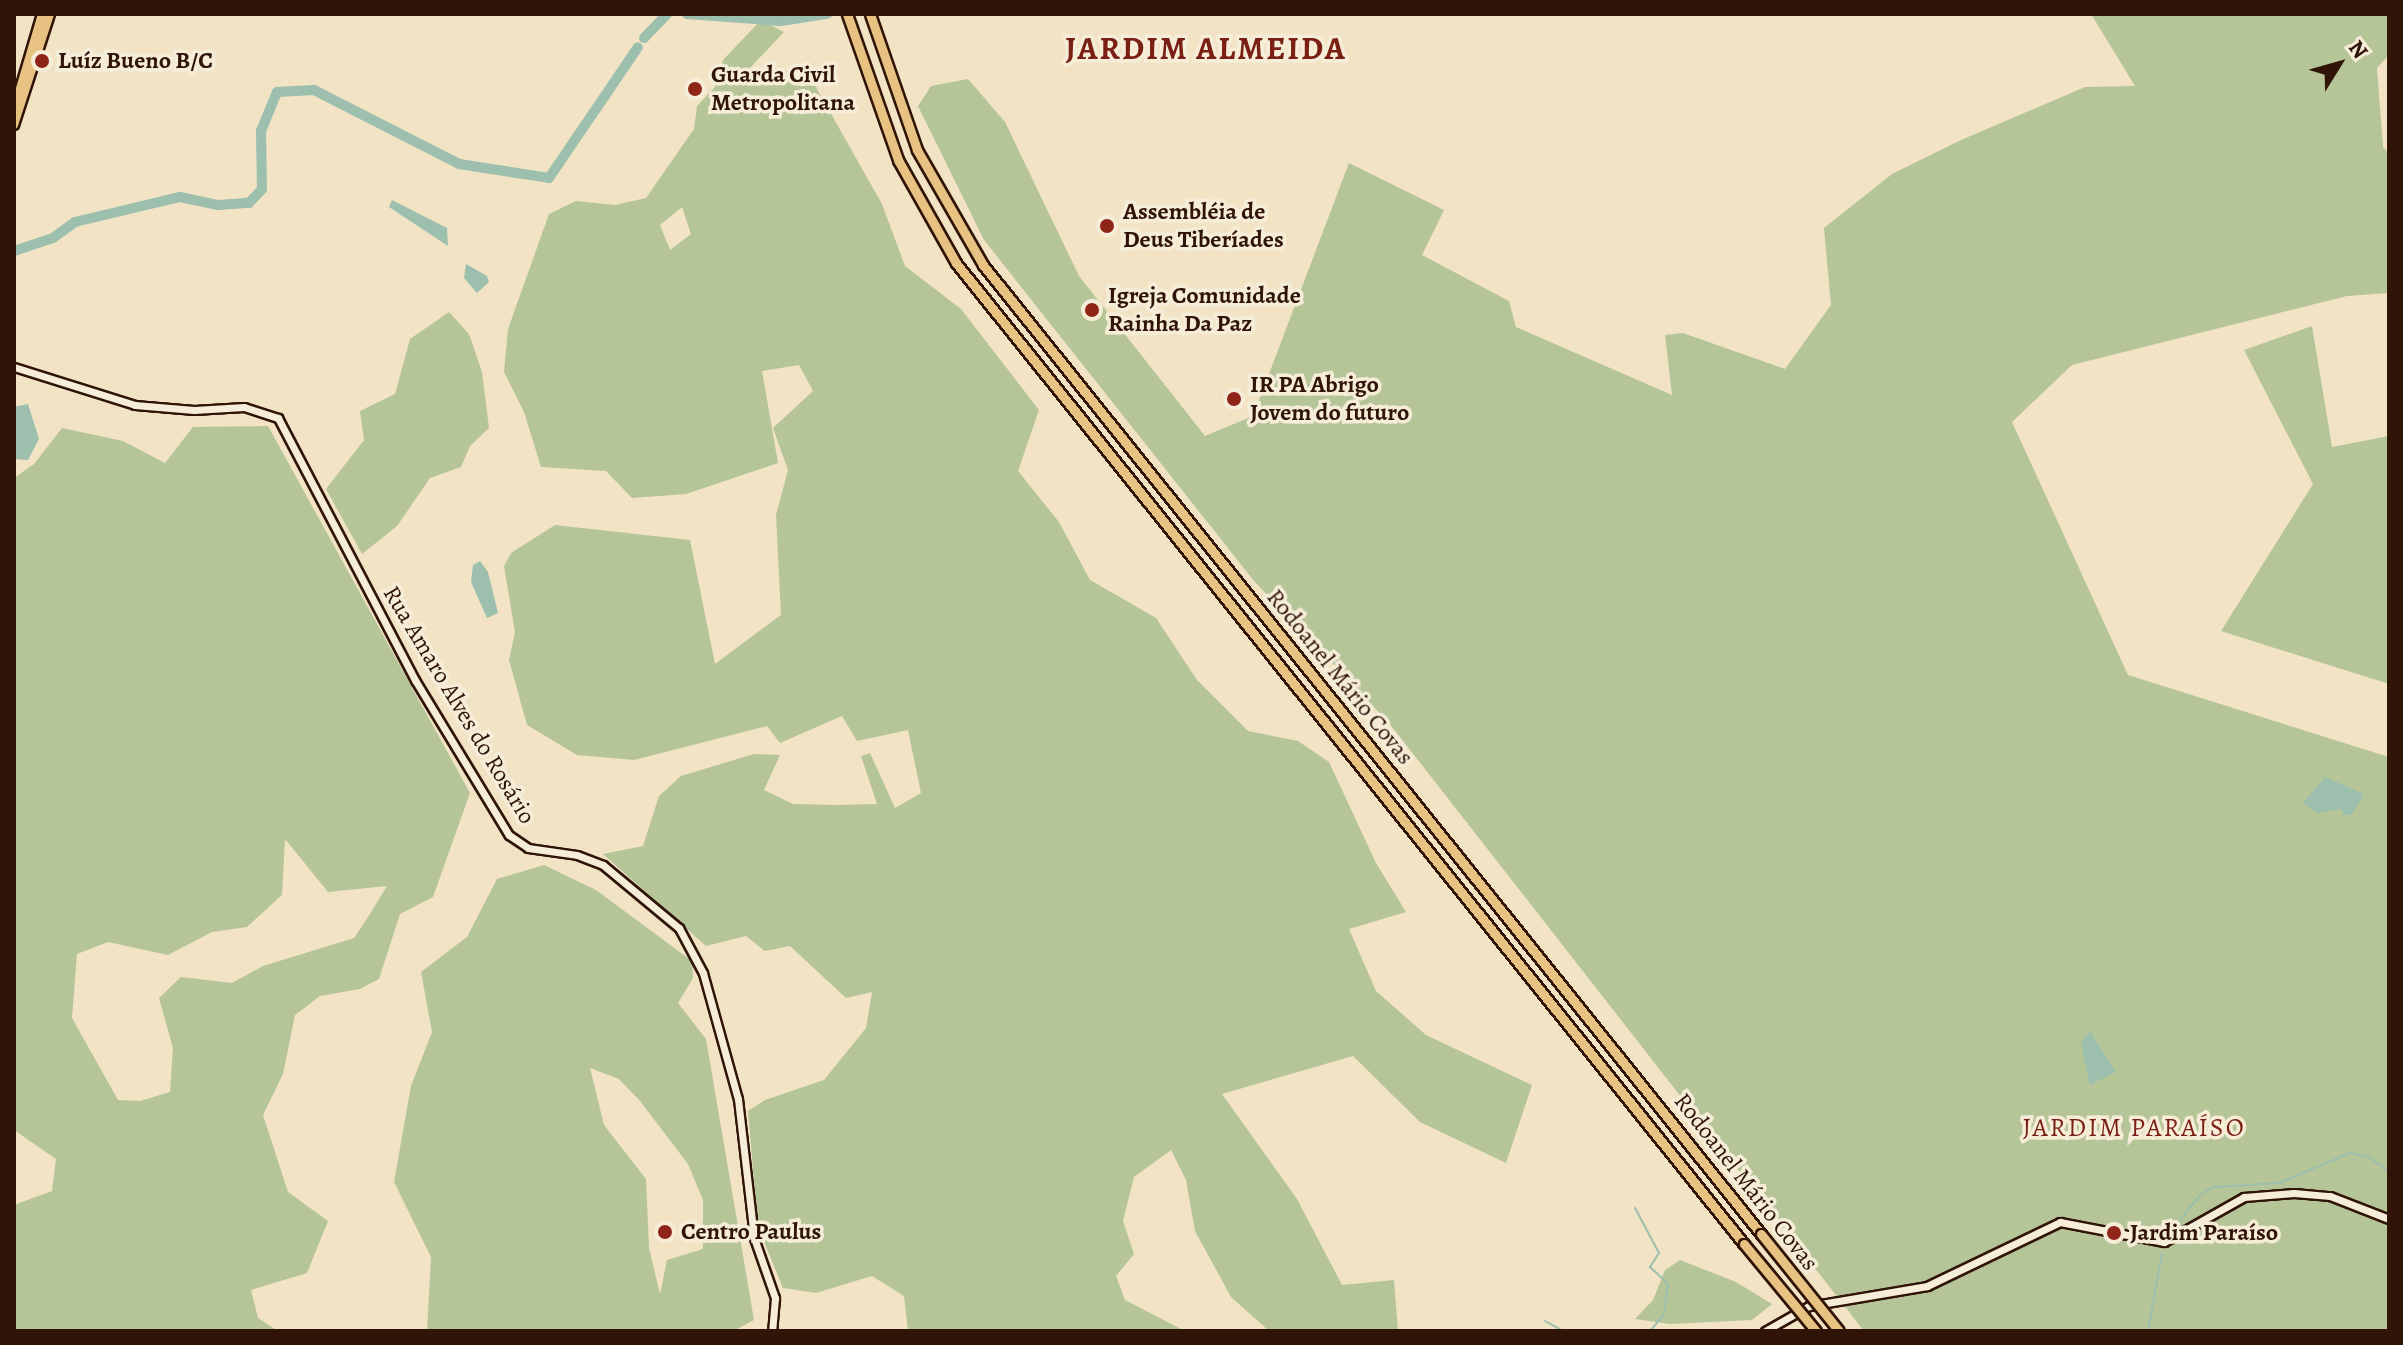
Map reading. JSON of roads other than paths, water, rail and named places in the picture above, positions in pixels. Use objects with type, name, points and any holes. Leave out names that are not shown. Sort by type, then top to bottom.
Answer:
[{"type":"highway","name":"Rodoanel Mário Covas","points":[[847,14],[898,160],[982,298],[1816,1331]]},
{"type":"highway","name":"Rodoanel Mário Covas","points":[[870,14],[917,150],[983,265],[1839,1331]]},
{"type":"main road","points":[[14,109],[42,14]]},
{"type":"main road","points":[[14,125],[50,14]]},
{"type":"street","name":"Rua Amaro Alves do Rosário","points":[[14,367],[135,405],[196,410],[244,407],[278,418],[411,673],[509,835],[523,846],[577,855],[603,865],[679,928],[703,973],[738,1099],[754,1238],[775,1298],[772,1331]]},
{"type":"street","points":[[1765,1331],[1809,1306],[1927,1286],[2060,1222],[2164,1242],[2244,1197],[2294,1193],[2335,1197],[2389,1219]]},
{"type":"waterway","points":[[644,38],[667,14]]},
{"type":"waterway","points":[[687,14],[781,21],[827,14]]},
{"type":"waterway","points":[[14,251],[53,238],[75,222],[180,197],[218,205],[249,203],[262,189],[261,131],[277,92],[314,90],[459,164],[549,178],[638,47]]},
{"type":"waterway","points":[[2169,1234],[2200,1195],[2214,1187],[2279,1183],[2350,1153],[2369,1157],[2389,1171]]},
{"type":"waterway","points":[[1635,1208],[1659,1253],[1650,1267],[1668,1284],[1664,1314],[1650,1331]]},
{"type":"waterway","points":[[2148,1331],[2162,1254]]},
{"type":"waterway","points":[[1545,1321],[1563,1331]]},
{"type":"place","name":"Luíz Bueno B/C","points":[[42,61]]},
{"type":"place","name":"Guarda Civil Metropolitana","points":[[695,89]]},
{"type":"place","name":"Assembléia de Deus Tiberíades","points":[[1107,226]]},
{"type":"place","name":"Igreja Comunidade Rainha Da Paz","points":[[1092,310]]},
{"type":"place","name":"IR PA Abrigo Jovem do futuro","points":[[1234,399]]},
{"type":"place","name":"Centro Paulus","points":[[665,1232]]},
{"type":"place","name":"Jardim Paraíso","points":[[2114,1233]]},
{"type":"district","name":"JARDIM ALMEIDA","points":[[1206,48]]},
{"type":"district","name":"JARDIM PARAÍSO","points":[[2134,1128]]}]
